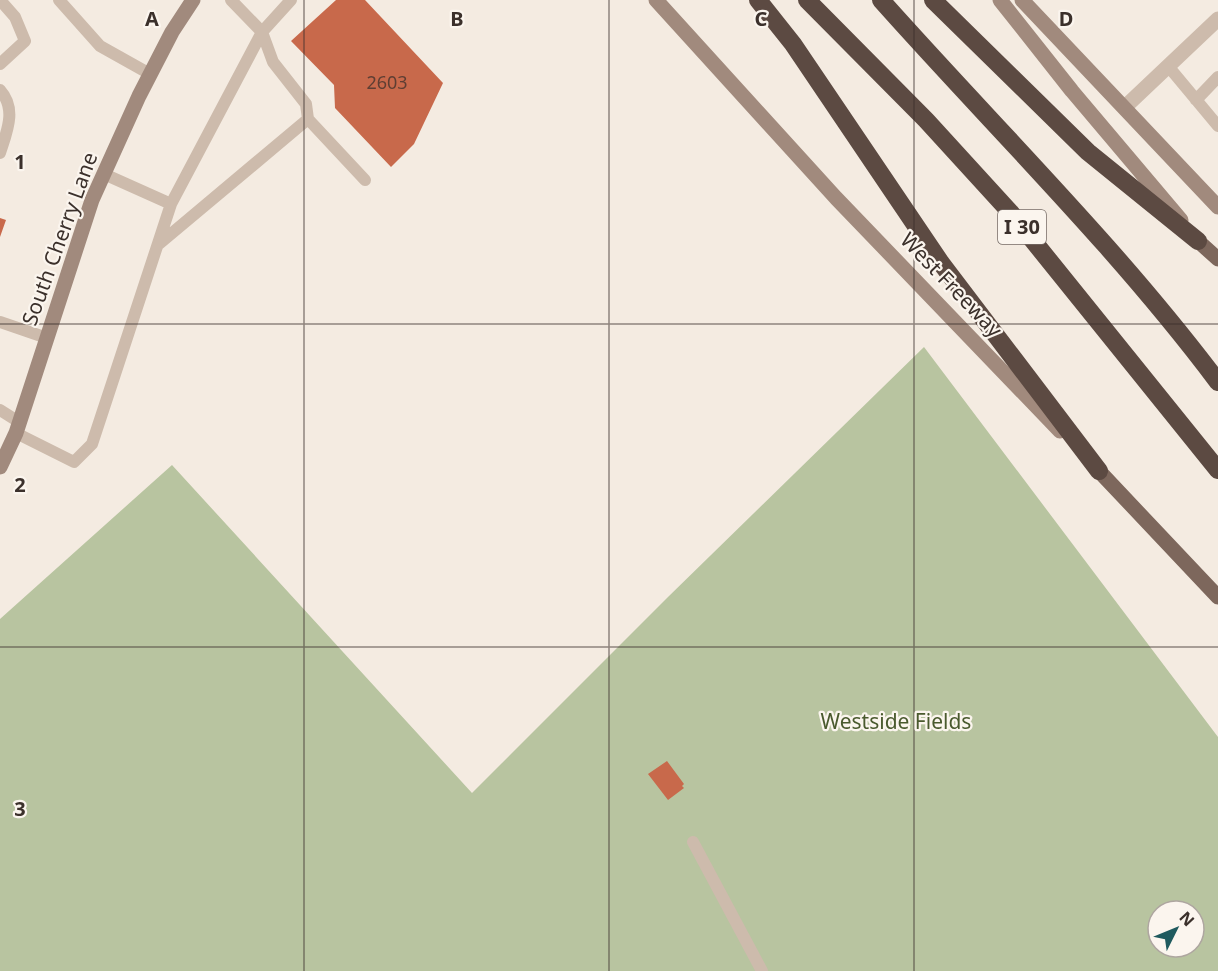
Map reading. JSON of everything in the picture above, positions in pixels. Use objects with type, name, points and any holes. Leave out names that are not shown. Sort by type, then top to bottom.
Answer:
[{"type":"highway","points":[[758,0],[793,44],[940,263],[1099,471]]},
{"type":"highway","name":"I 30","points":[[807,0],[926,120],[1010,212],[1218,470]]},
{"type":"highway","name":"I 30","points":[[881,0],[1049,180],[1119,260],[1218,381]]},
{"type":"highway","points":[[933,0],[1088,152],[1198,241]]},
{"type":"main road","name":"South Cherry Lane","points":[[0,467],[17,427],[92,200],[150,74],[172,32],[193,0]]},
{"type":"main road","name":"West Freeway","points":[[656,0],[836,198],[1218,597]]},
{"type":"main road","points":[[1000,0],[1072,92],[1198,241],[1218,260]]},
{"type":"main road","points":[[1022,0],[1218,207]]},
{"type":"street","points":[[1125,107],[1218,19]]},
{"type":"lane","points":[[0,0],[15,17],[25,41],[0,64]]},
{"type":"lane","points":[[60,0],[100,46],[150,74]]},
{"type":"lane","points":[[231,0],[262,32],[273,62],[306,104],[308,119],[365,180]]},
{"type":"lane","points":[[0,410],[17,427],[74,462],[92,444],[171,204],[262,32],[291,0]]},
{"type":"lane","points":[[1168,66],[1218,126]]},
{"type":"lane","points":[[1196,100],[1218,77]]},
{"type":"lane","points":[[0,90],[8,98],[10,108],[7,131],[0,153]]},
{"type":"lane","points":[[158,244],[308,119]]},
{"type":"lane","points":[[104,174],[171,204]]},
{"type":"lane","points":[[0,322],[47,338]]},
{"type":"lane","points":[[693,842],[762,971]]},
{"type":"green space","name":"Westside Fields","points":[[924,347],[1218,737],[1218,971],[0,971],[0,619],[172,465],[472,793],[668,597]]},
{"type":"building","points":[[336,0],[365,0],[443,83],[414,144],[391,167],[335,108],[334,85],[291,41]]},
{"type":"building","points":[[0,218],[6,220],[0,237]]},
{"type":"building","points":[[667,761],[684,784],[682,786],[684,788],[668,800],[648,774]]}]
